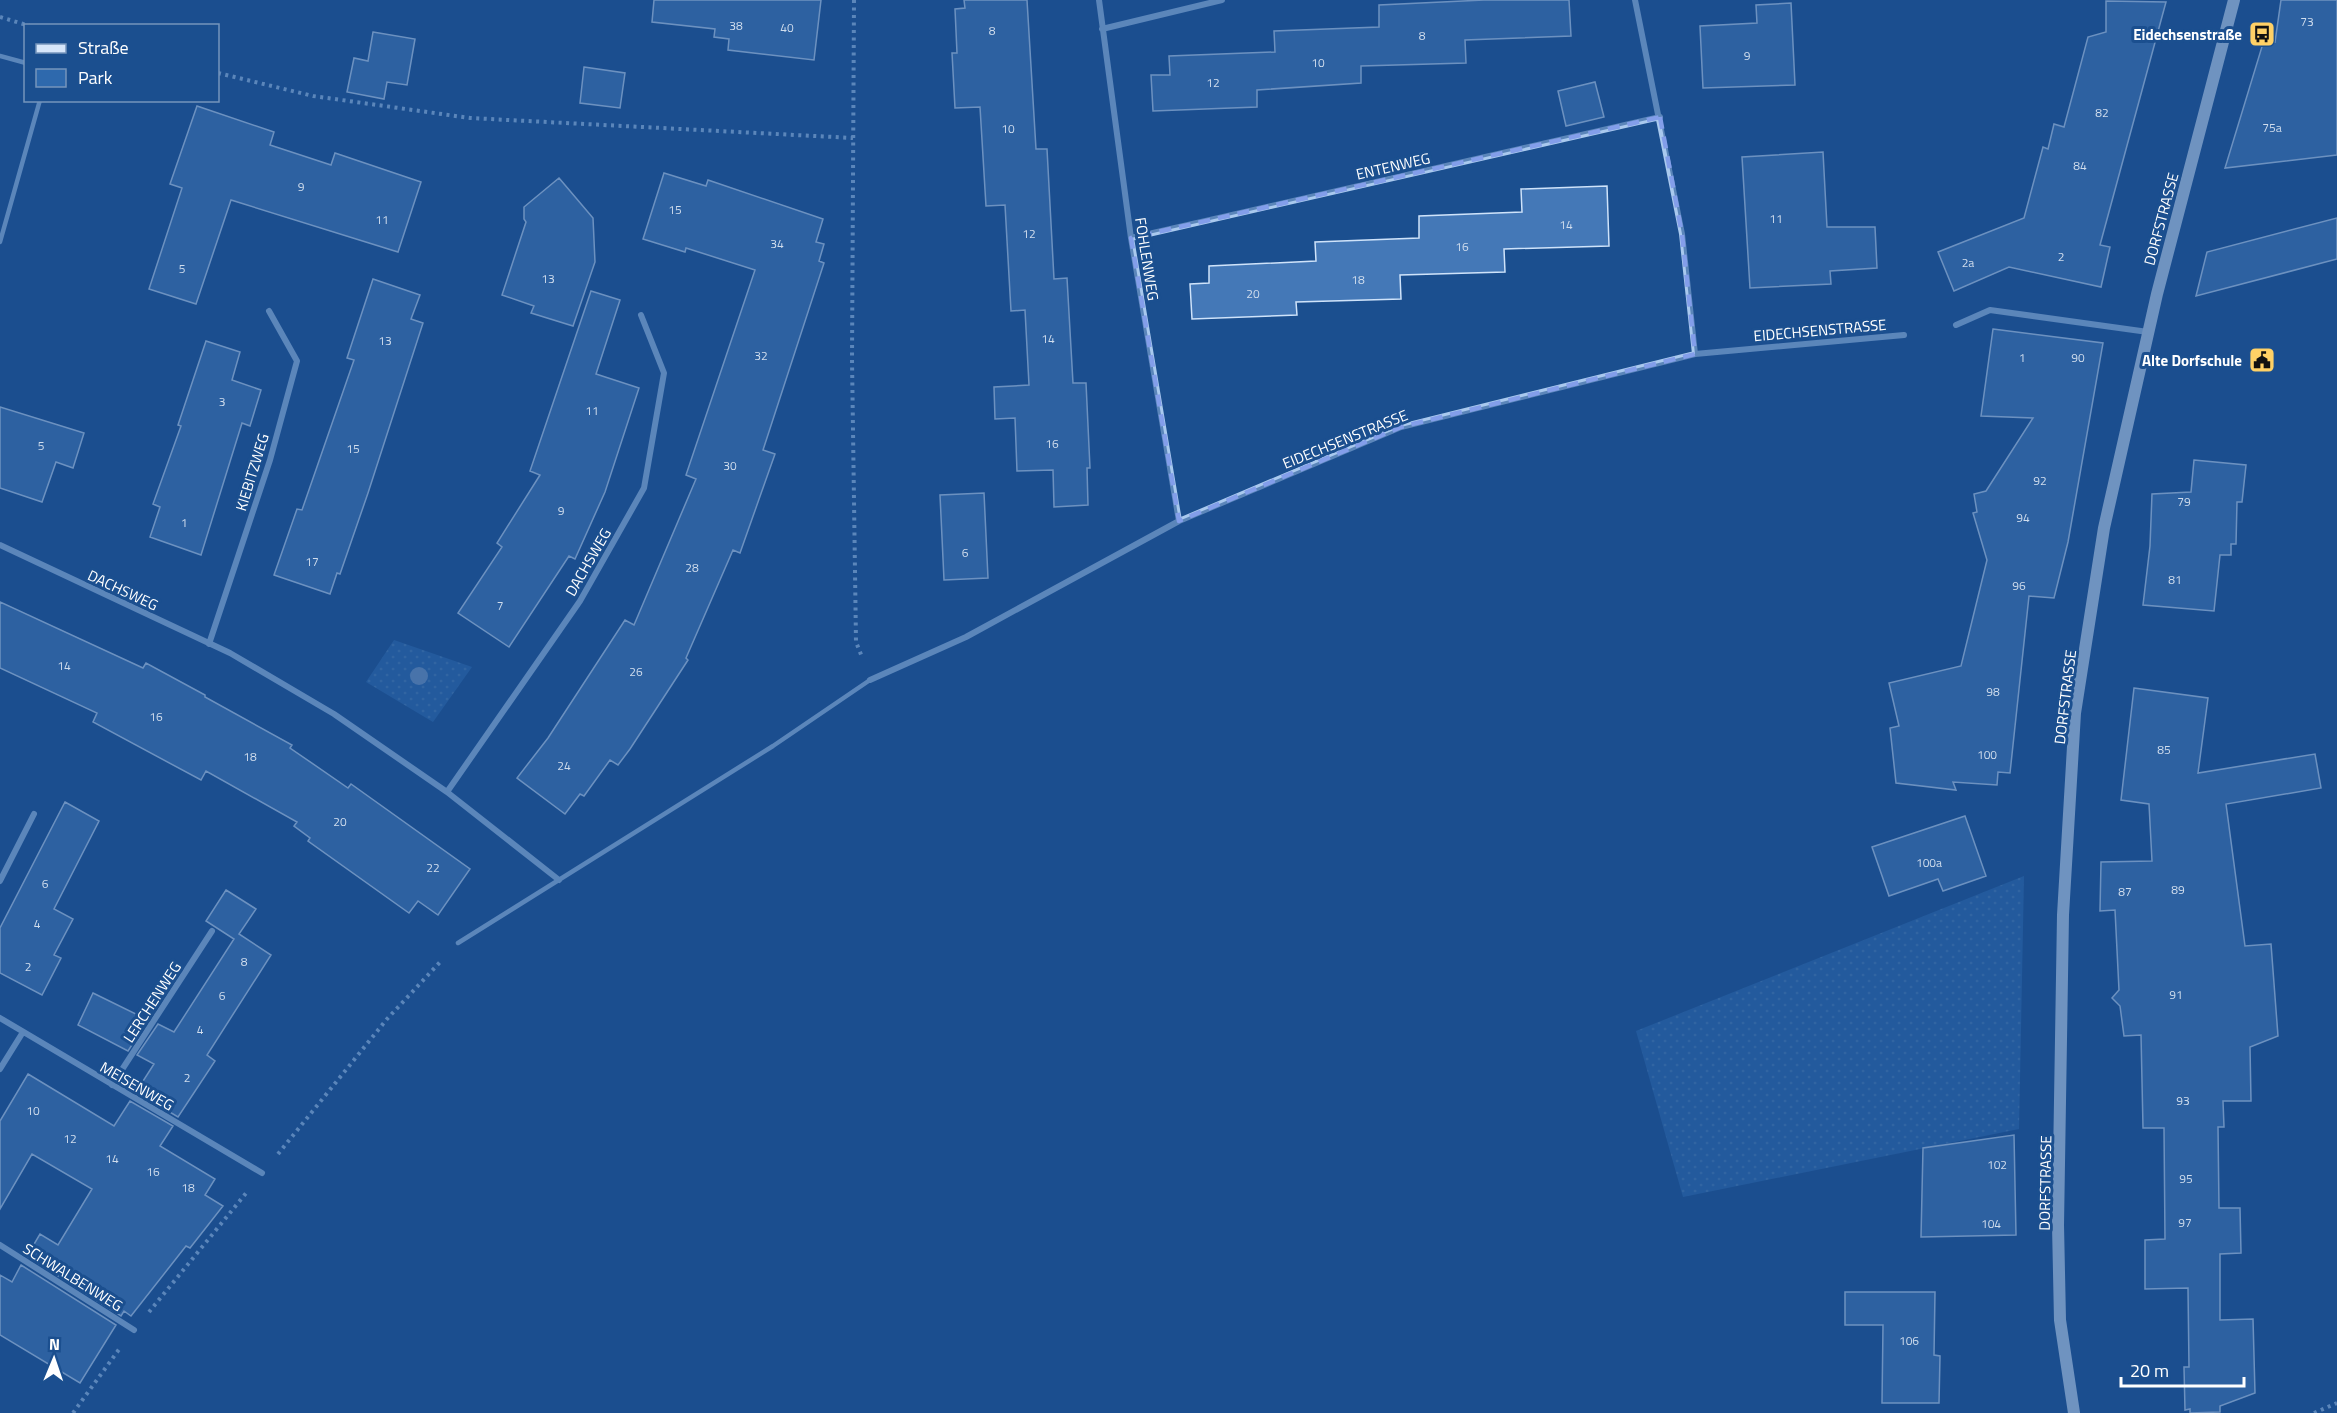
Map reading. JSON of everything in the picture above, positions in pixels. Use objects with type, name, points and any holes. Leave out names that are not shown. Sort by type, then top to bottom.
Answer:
[{"type":"main road","name":"DORFSTRASSE","points":[[2074,1413],[2060,1320],[2058,1225],[2062,915],[2075,713],[2104,528],[2148,332],[2234,0]]},
{"type":"street","name":"FOHLENWEG","points":[[1099,0],[1131,238],[1179,521]]},
{"type":"street","points":[[1102,29],[1222,0]]},
{"type":"street","points":[[1635,0],[1682,234],[1695,354]]},
{"type":"street","name":"ENTENWEG","points":[[1131,238],[1660,117]]},
{"type":"street","points":[[1956,325],[1990,310],[2148,332]]},
{"type":"street","name":"KIEBITZWEG","points":[[209,644],[270,460],[297,361],[269,311]]},
{"type":"street","name":"DACHSWEG","points":[[447,792],[580,601],[644,488],[664,374],[641,315]]},
{"type":"street","name":"EIDECHSENSTRASSE","points":[[870,680],[966,637],[1179,521],[1401,427],[1695,354],[1904,335]]},
{"type":"street","name":"DACHSWEG","points":[[0,545],[230,653],[334,714],[447,792],[559,880]]},
{"type":"street","points":[[0,881],[34,814]]},
{"type":"street","name":"LERCHENWEG","points":[[112,1085],[212,931]]},
{"type":"street","name":"MEISENWEG","points":[[0,1018],[262,1173]]},
{"type":"street","points":[[0,1069],[22,1032]]},
{"type":"street","name":"SCHWALBENWEG","points":[[0,1245],[134,1330]]},
{"type":"lane","points":[[0,56],[24,62]]},
{"type":"lane","points":[[0,242],[39,102]]},
{"type":"lane","points":[[458,943],[773,746],[870,680]]},
{"type":"path","points":[[854,0],[852,359],[856,642],[870,680]]},
{"type":"path","points":[[0,17],[24,24]]},
{"type":"path","points":[[219,74],[313,96],[470,118],[853,138]]},
{"type":"path","points":[[2314,1413],[2337,1403]]},
{"type":"highlighted area","points":[[1660,117],[1682,234],[1695,354],[1401,427],[1179,521],[1131,238]]},
{"type":"green space","points":[[394,640],[472,667],[433,722],[366,682]]},
{"type":"green space","points":[[2024,876],[2019,1129],[1683,1197],[1636,1031]]},
{"type":"building","points":[[654,0],[821,0],[814,60],[728,50],[729,39],[714,37],[715,29],[652,22]]},
{"type":"building","points":[[964,0],[1027,0],[1036,149],[1047,149],[1054,279],[1067,278],[1073,383],[1086,383],[1090,468],[1087,468],[1088,505],[1054,507],[1053,470],[1017,471],[1015,418],[995,419],[994,387],[1029,385],[1025,310],[1011,311],[1005,205],[986,206],[980,107],[955,108],[952,53],[957,53],[955,9],[965,8]]},
{"type":"building","points":[[1484,0],[1569,0],[1571,36],[1465,40],[1466,63],[1361,66],[1361,83],[1257,90],[1257,107],[1153,111],[1151,75],[1170,75],[1169,56],[1275,52],[1274,31],[1379,27],[1379,5]]},
{"type":"building","points":[[2281,0],[2337,0],[2337,155],[2225,168],[2264,40],[2275,42]]},
{"type":"building","points":[[2106,1],[2166,2],[2100,245],[2110,247],[2101,287],[2009,267],[1954,291],[1938,252],[2024,218],[2043,147],[2048,149],[2054,124],[2064,127],[2088,37],[2106,32]]},
{"type":"building","points":[[1791,3],[1795,85],[1703,88],[1700,26],[1757,23],[1756,5]]},
{"type":"building","points":[[373,32],[415,39],[407,85],[387,82],[384,99],[347,92],[354,58],[368,61]]},
{"type":"building","points":[[584,67],[625,73],[620,108],[580,103]]},
{"type":"building","points":[[1595,82],[1604,117],[1566,126],[1558,91]]},
{"type":"building","points":[[197,106],[274,132],[270,145],[331,165],[335,153],[421,182],[398,252],[231,200],[196,304],[149,289],[182,188],[170,184]]},
{"type":"building","points":[[1823,152],[1827,227],[1875,227],[1877,268],[1830,271],[1831,284],[1750,288],[1742,157]]},
{"type":"building","points":[[664,173],[706,186],[708,180],[823,219],[816,242],[824,244],[819,261],[824,263],[763,450],[775,454],[740,553],[733,550],[686,658],[688,660],[630,749],[618,765],[610,760],[584,796],[580,794],[565,814],[517,778],[548,738],[625,620],[634,625],[696,479],[686,475],[755,270],[686,248],[685,252],[643,239]]},
{"type":"building","points":[[559,178],[593,218],[595,262],[573,326],[531,313],[534,306],[502,295],[526,222],[524,207]]},
{"type":"building","points":[[1607,186],[1609,246],[1504,249],[1505,272],[1400,275],[1401,299],[1296,302],[1297,315],[1192,319],[1190,284],[1209,283],[1209,266],[1316,261],[1315,242],[1419,238],[1419,216],[1522,212],[1521,189]]},
{"type":"building","points":[[2337,218],[2337,259],[2196,296],[2207,252]]},
{"type":"building","points":[[373,279],[420,295],[411,319],[423,323],[368,493],[340,574],[337,573],[330,594],[274,575],[297,509],[302,510],[354,360],[347,358]]},
{"type":"building","points":[[591,291],[620,300],[596,374],[639,388],[605,492],[575,559],[569,556],[509,647],[458,613],[502,547],[497,543],[540,475],[530,471]]},
{"type":"building","points":[[1993,329],[2103,343],[2068,542],[2054,598],[2029,596],[2010,773],[1998,772],[1997,785],[1953,782],[1956,790],[1896,783],[1890,728],[1899,726],[1889,683],[1961,666],[1987,560],[1973,513],[1977,512],[1974,494],[1986,491],[2033,418],[1981,416]]},
{"type":"building","points":[[206,341],[240,352],[232,380],[261,390],[250,426],[242,423],[201,555],[150,537],[160,507],[153,504],[181,426],[178,425]]},
{"type":"building","points":[[0,407],[84,433],[73,468],[56,462],[42,502],[0,488]]},
{"type":"building","points":[[2194,460],[2246,465],[2242,502],[2237,502],[2236,544],[2231,544],[2231,555],[2220,555],[2214,611],[2143,605],[2150,546],[2152,494],[2191,492]]},
{"type":"building","points":[[984,493],[988,578],[944,580],[940,495]]},
{"type":"building","points":[[0,602],[143,668],[146,663],[205,695],[292,745],[290,748],[348,788],[351,784],[470,869],[438,915],[418,901],[409,913],[308,841],[310,838],[294,826],[297,822],[206,771],[201,780],[93,722],[97,713],[0,668]]},
{"type":"building","points":[[2134,688],[2208,698],[2198,773],[2315,754],[2321,788],[2226,804],[2245,946],[2271,944],[2278,1036],[2250,1047],[2251,1101],[2223,1101],[2224,1127],[2218,1127],[2219,1208],[2240,1208],[2241,1253],[2220,1254],[2220,1320],[2253,1319],[2255,1393],[2220,1406],[2220,1412],[2190,1413],[2190,1409],[2185,1410],[2184,1367],[2189,1367],[2188,1288],[2145,1289],[2145,1240],[2165,1239],[2164,1128],[2143,1128],[2141,1035],[2124,1036],[2120,1006],[2112,998],[2119,990],[2115,910],[2100,911],[2101,862],[2152,861],[2149,804],[2121,800]]},
{"type":"building","points":[[65,802],[99,821],[54,909],[73,919],[54,955],[61,958],[42,995],[0,973],[0,928]]},
{"type":"building","points":[[1965,816],[1986,876],[1943,891],[1938,879],[1889,896],[1872,847]]},
{"type":"building","points":[[226,890],[256,909],[239,934],[271,955],[207,1055],[215,1061],[178,1117],[136,1092],[154,1064],[137,1055],[158,1024],[174,1032],[234,939],[206,921]]},
{"type":"building","points":[[93,993],[148,1020],[128,1051],[78,1025]]},
{"type":"building","points":[[28,1074],[114,1126],[130,1101],[173,1126],[160,1146],[215,1179],[205,1195],[223,1206],[190,1248],[186,1246],[131,1316],[124,1311],[121,1316],[27,1256],[40,1234],[58,1245],[92,1189],[32,1154],[0,1209],[0,1121]]},
{"type":"building","points":[[2014,1135],[2016,1235],[1921,1237],[1923,1148]]},
{"type":"building","points":[[21,1265],[116,1325],[80,1383],[0,1335],[0,1275],[12,1282]]},
{"type":"building","points":[[1845,1292],[1935,1292],[1934,1355],[1940,1356],[1939,1403],[1882,1403],[1883,1325],[1845,1325]]},
{"type":"place","name":"Eidechsenstraße","points":[[2262,34]]},
{"type":"place","name":"Alte Dorfschule","points":[[2262,360]]}]
